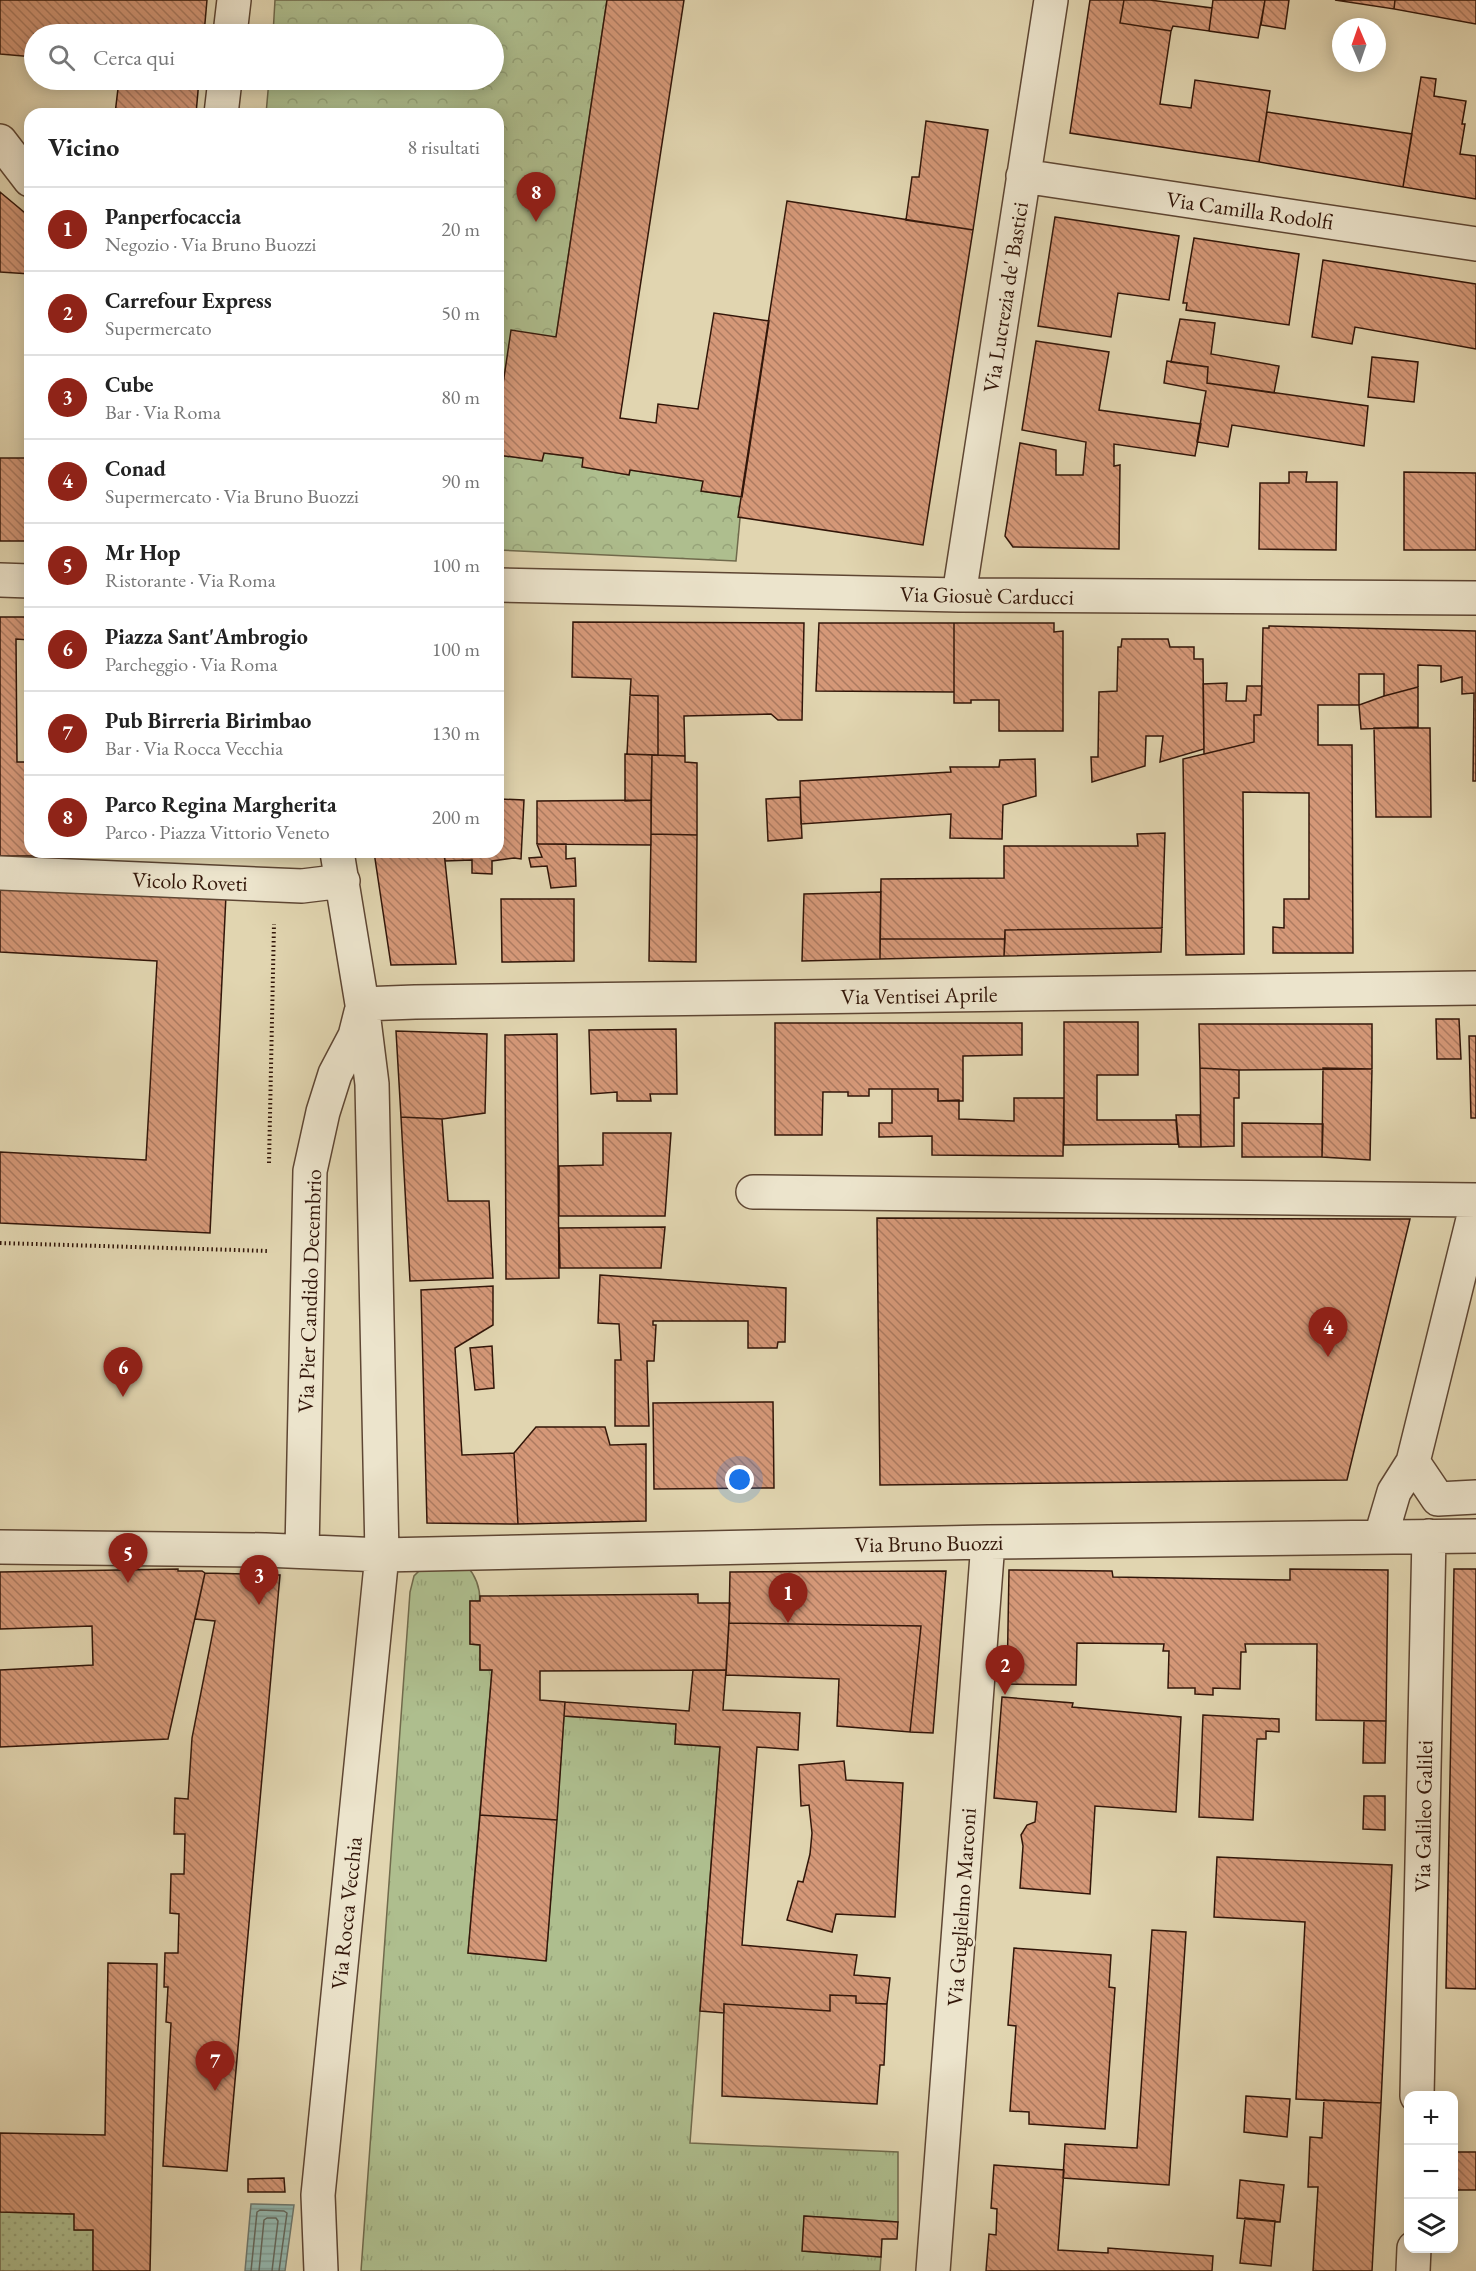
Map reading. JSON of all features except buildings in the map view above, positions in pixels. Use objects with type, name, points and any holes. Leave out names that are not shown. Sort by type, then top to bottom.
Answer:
[{"type":"street","points":[[231,24],[234,0]]},
{"type":"street","name":"Via Lucrezia de' Bastici","points":[[959,595],[1051,0]]},
{"type":"street","points":[[222,108],[224,90]]},
{"type":"street","points":[[0,141],[24,172]]},
{"type":"street","name":"Via Camilla Rodolfi","points":[[1023,176],[1476,244]]},
{"type":"street","points":[[0,580],[24,581]]},
{"type":"street","name":"Via Giosuè Carducci","points":[[504,585],[959,595],[1476,598]]},
{"type":"street","name":"Vicolo Roveti","points":[[0,873],[302,886],[340,867]]},
{"type":"street","name":"Via Pier Candido Decembrio","points":[[340,867],[372,1084],[382,1555]]},
{"type":"street","name":"Via Ventisei Aprile","points":[[362,1004],[1476,988]]},
{"type":"street","name":"Via Pier Candido Decembrio","points":[[302,1551],[310,1171],[323,1112],[335,1074],[355,1036],[362,1004]]},
{"type":"street","points":[[335,1074],[353,1060],[363,1063],[372,1084]]},
{"type":"street","points":[[753,1192],[1476,1200]]},
{"type":"street","points":[[1382,1536],[1395,1492],[1413,1462],[1476,1207]]},
{"type":"street","points":[[1413,1462],[1438,1499],[1476,1497]]},
{"type":"street","name":"Via Galileo Galilei","points":[[1417,2091],[1429,1536]]},
{"type":"street","name":"Via Bruno Buozzi","points":[[0,1547],[302,1551],[382,1555],[988,1542],[1476,1536]]},
{"type":"street","name":"Via Guglielmo Marconi","points":[[933,2271],[988,1542]]},
{"type":"street","name":"Via Rocca Vecchia","points":[[321,2271],[318,2195],[382,1555]]},
{"type":"street","points":[[1413,2271],[1414,2253]]},
{"type":"path","points":[[0,1243],[308,1253]]},
{"type":"green space","points":[[275,0],[607,0],[556,337],[504,410],[504,108],[267,108],[268,90],[504,90],[504,24],[274,24]]},
{"type":"green space","points":[[544,453],[583,458],[583,467],[629,475],[630,470],[703,481],[702,491],[742,497],[736,561],[504,550],[504,456],[542,461]]},
{"type":"green space","points":[[425,1565],[467,1566],[472,1573],[478,1587],[480,1601],[470,1601],[470,1644],[480,1645],[480,1670],[492,1670],[468,1953],[546,1960],[564,1716],[676,1724],[675,1744],[720,1747],[690,2143],[898,2152],[898,2222],[804,2216],[803,2251],[881,2257],[880,2271],[361,2271],[410,1592],[414,1576]]},
{"type":"green space","points":[[0,2212],[74,2214],[75,2230],[93,2230],[93,2271],[0,2271]]},
{"type":"water","points":[[251,2204],[294,2205],[285,2271],[245,2271]]},
{"type":"place","name":"Parco Regina Margherita","points":[[536,222]]},
{"type":"place","name":"Conad","points":[[1328,1357]]},
{"type":"place","name":"Piazza Sant'Ambrogio","points":[[123,1397]]},
{"type":"place","name":"Mr Hop","points":[[128,1583]]},
{"type":"place","name":"Cube","points":[[259,1605]]},
{"type":"place","name":"Panperfocaccia","points":[[788,1623]]},
{"type":"place","name":"Carrefour Express","points":[[1005,1695]]},
{"type":"place","name":"Pub Birreria Birimbao","points":[[215,2091]]}]
